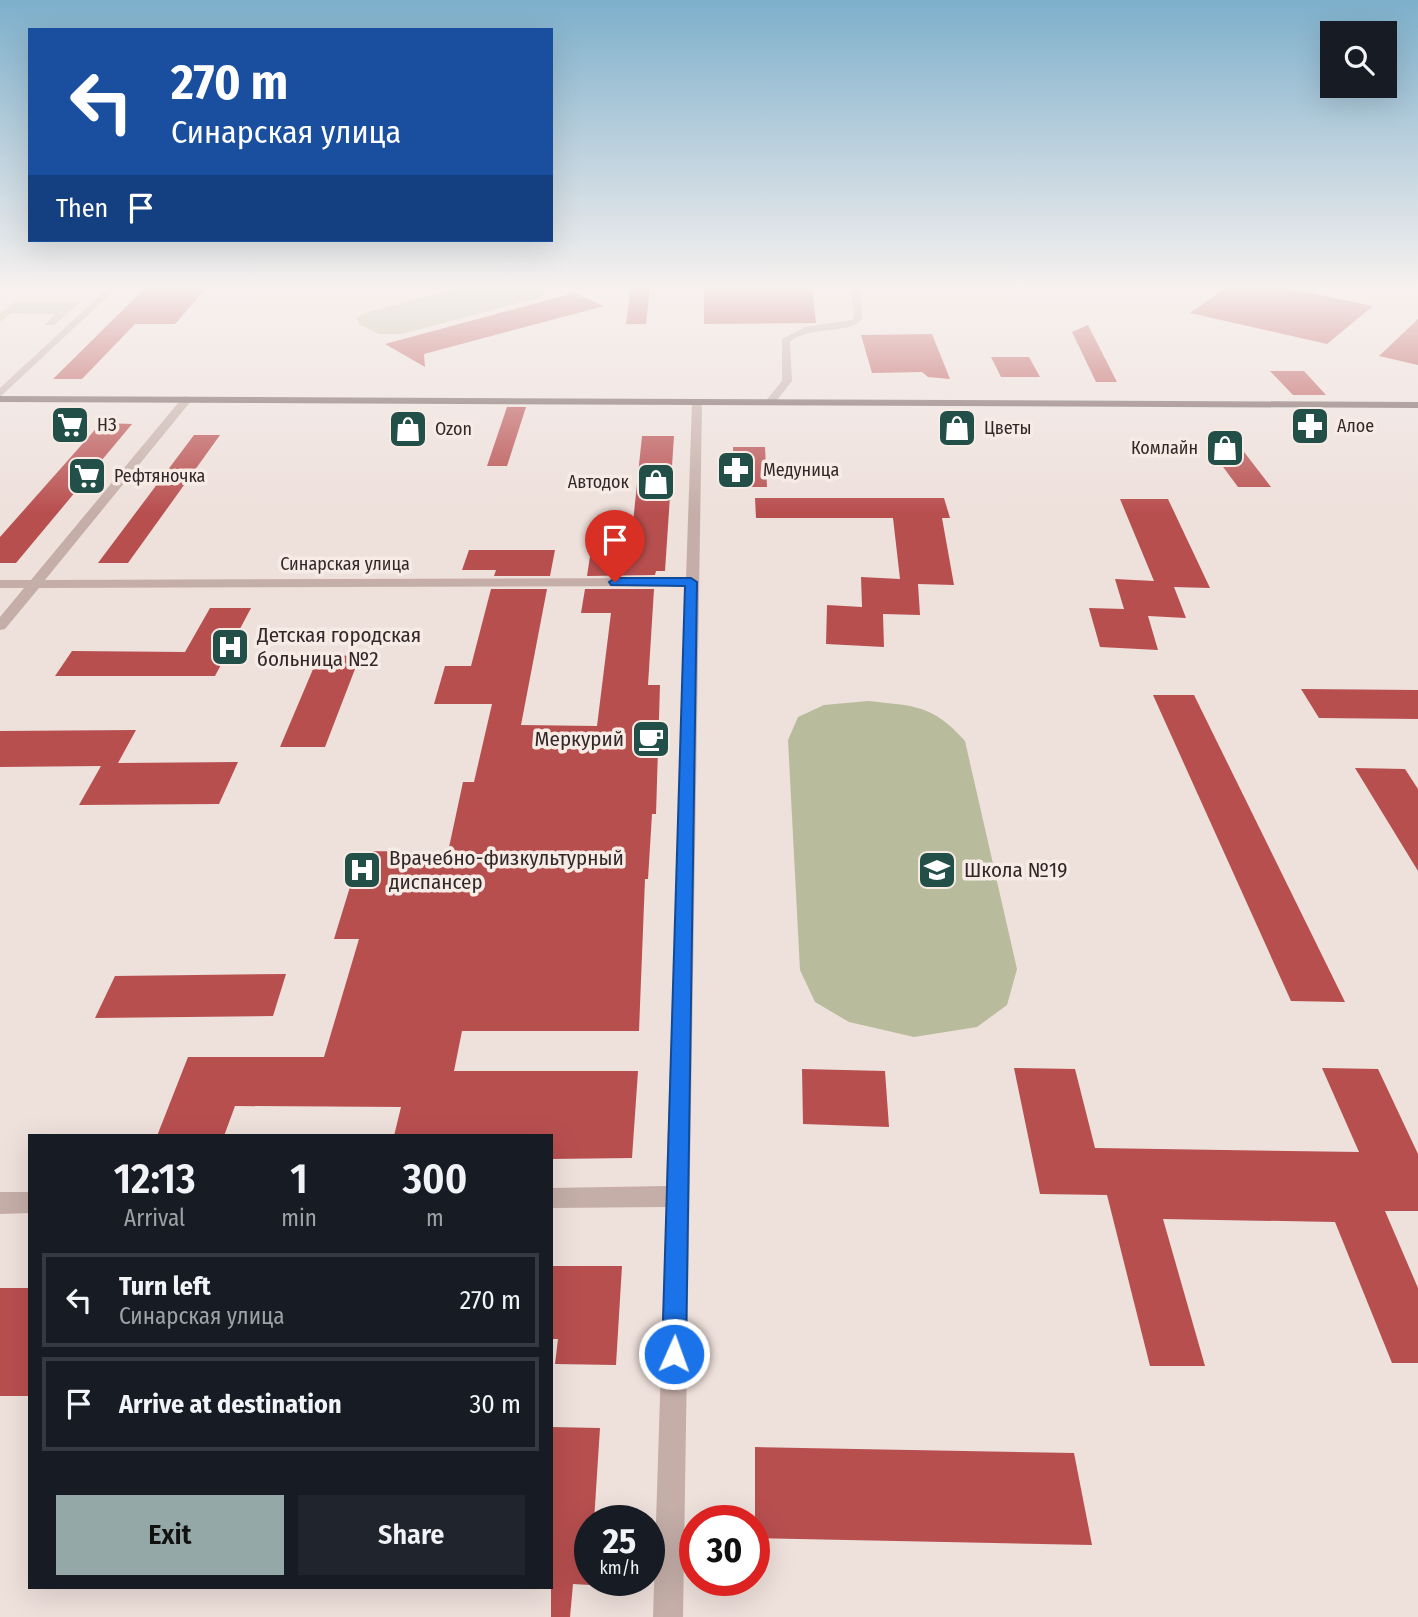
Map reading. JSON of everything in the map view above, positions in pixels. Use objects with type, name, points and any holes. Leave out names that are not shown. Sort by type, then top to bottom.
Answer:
[{"type":"main road","points":[[0,396],[1418,405]]},
{"type":"street","points":[[0,396],[36,361]]},
{"type":"street","points":[[770,402],[786,387],[789,380],[787,361]]},
{"type":"street","points":[[0,626],[187,399]]},
{"type":"street","points":[[668,1617],[679,1196],[681,962],[697,402]]},
{"type":"street","name":"Синарская улица","points":[[0,584],[691,582]]},
{"type":"street","points":[[553,1198],[679,1196]]},
{"type":"street","points":[[0,1203],[28,1202]]},
{"type":"green space","points":[[868,701],[910,706],[932,713],[965,741],[1017,969],[1007,1005],[977,1027],[914,1037],[849,1022],[815,1002],[800,970],[788,740],[798,717],[824,705]]},
{"type":"building","points":[[71,361],[99,361],[82,379],[53,379]]},
{"type":"building","points":[[869,361],[943,361],[950,379],[928,377],[922,372],[872,373]]},
{"type":"building","points":[[993,361],[1031,361],[1040,377],[1001,377]]},
{"type":"building","points":[[1086,361],[1107,361],[1117,382],[1096,382]]},
{"type":"building","points":[[1270,371],[1304,371],[1326,395],[1293,395]]},
{"type":"building","points":[[507,407],[526,407],[507,466],[487,466]]},
{"type":"building","points":[[101,423],[132,424],[16,563],[0,563],[0,537]]},
{"type":"building","points":[[194,435],[220,435],[128,563],[98,563]]},
{"type":"building","points":[[642,436],[674,436],[665,571],[656,571],[655,575],[587,576],[591,550],[630,551]]},
{"type":"building","points":[[733,447],[765,447],[767,487],[734,487]]},
{"type":"building","points":[[1209,448],[1241,448],[1271,487],[1238,487]]},
{"type":"building","points":[[755,498],[944,498],[950,518],[942,518],[954,585],[918,584],[920,615],[883,614],[884,647],[826,644],[827,605],[862,607],[861,577],[900,579],[893,518],[756,518]]},
{"type":"building","points":[[1120,499],[1168,499],[1210,588],[1174,587],[1186,618],[1148,616],[1158,650],[1100,647],[1089,608],[1124,609],[1115,579],[1154,581]]},
{"type":"building","points":[[469,550],[555,550],[550,576],[494,576],[496,570],[462,570]]},
{"type":"building","points":[[491,589],[547,589],[521,725],[597,726],[611,613],[581,613],[585,589],[654,589],[648,685],[660,685],[656,814],[652,814],[648,879],[645,879],[639,1031],[462,1031],[454,1071],[638,1071],[632,1158],[553,1159],[553,1134],[394,1134],[401,1107],[235,1106],[225,1134],[158,1134],[188,1057],[324,1057],[359,939],[334,939],[361,851],[448,852],[463,782],[474,782],[492,704],[434,704],[445,666],[471,666]]},
{"type":"building","points":[[210,608],[251,608],[215,676],[55,676],[72,651],[185,652]]},
{"type":"building","points":[[319,655],[360,656],[325,747],[280,747]]},
{"type":"building","points":[[1301,689],[1418,690],[1418,719],[1319,718]]},
{"type":"building","points":[[1153,695],[1194,695],[1345,1002],[1291,1001]]},
{"type":"building","points":[[136,730],[118,763],[238,762],[219,804],[79,805],[101,766],[0,767],[0,731]]},
{"type":"building","points":[[1355,768],[1405,769],[1418,789],[1418,871]]},
{"type":"building","points":[[286,974],[273,1016],[95,1018],[115,976]]},
{"type":"building","points":[[1014,1068],[1075,1069],[1095,1148],[1359,1152],[1322,1068],[1378,1069],[1418,1154],[1418,1211],[1385,1211],[1418,1288],[1418,1363],[1392,1363],[1335,1222],[1163,1219],[1205,1366],[1150,1366],[1107,1195],[1040,1194]]},
{"type":"building","points":[[802,1069],[885,1071],[889,1127],[803,1124]]},
{"type":"building","points":[[553,1266],[622,1266],[616,1365],[555,1364],[558,1339],[553,1339]]},
{"type":"building","points":[[0,1288],[28,1288],[28,1396],[0,1396]]},
{"type":"building","points":[[553,1427],[600,1428],[595,1505],[574,1505],[574,1584],[570,1617],[551,1617]]},
{"type":"building","points":[[755,1447],[1074,1453],[1092,1545],[770,1538],[770,1505],[755,1505]]},
{"type":"place","name":"НЗ","points":[[70,425]]},
{"type":"place","name":"Алое","points":[[1310,426]]},
{"type":"place","name":"Цветы","points":[[957,428]]},
{"type":"place","name":"Ozon","points":[[408,429]]},
{"type":"place","name":"Комлайн","points":[[1225,448]]},
{"type":"place","name":"Медуница","points":[[736,470]]},
{"type":"place","name":"Рефтяночка","points":[[87,476]]},
{"type":"place","name":"Автодок","points":[[656,482]]},
{"type":"place","name":"Детская городская больница №2","points":[[230,647]]},
{"type":"place","name":"Меркурий","points":[[651,739]]},
{"type":"place","name":"Врачебно-физкультурный диспансер","points":[[362,870]]},
{"type":"place","name":"Школа №19","points":[[937,870]]},
{"type":"route","points":[[615,582],[691,582],[674,1354]]}]
